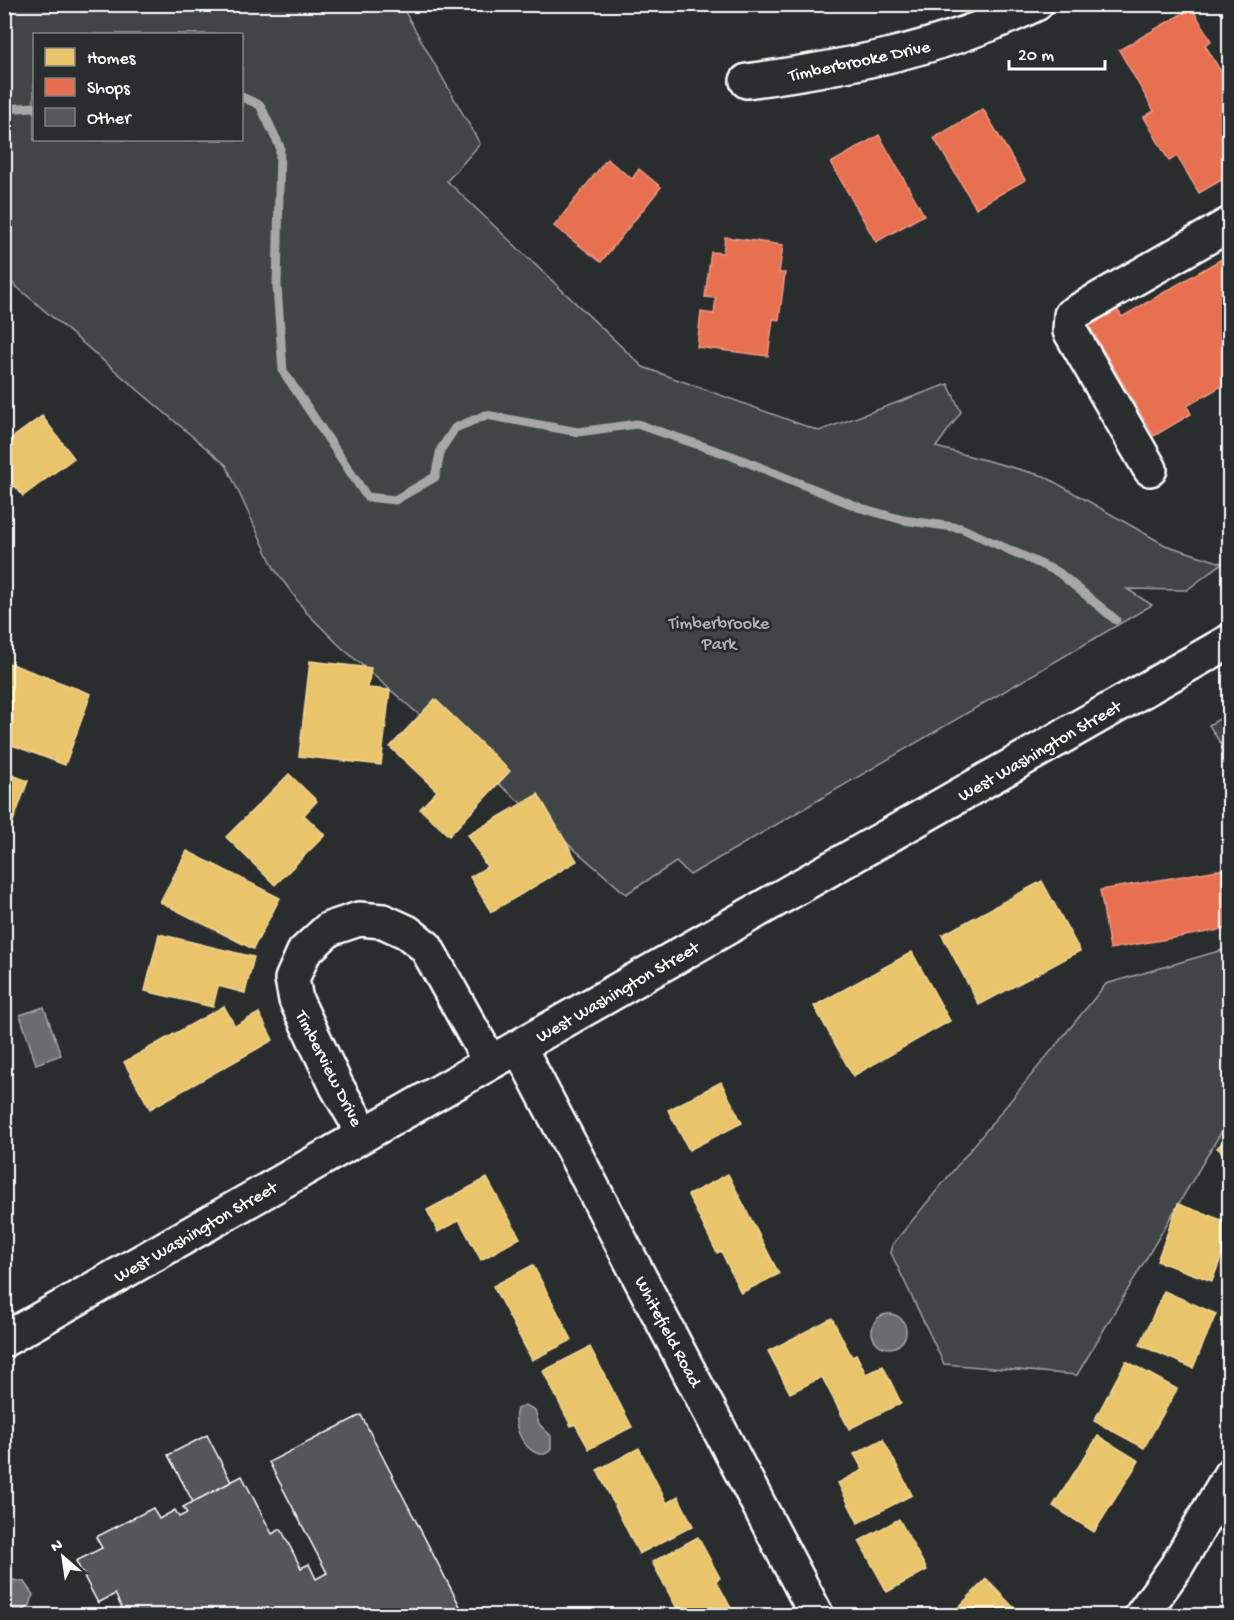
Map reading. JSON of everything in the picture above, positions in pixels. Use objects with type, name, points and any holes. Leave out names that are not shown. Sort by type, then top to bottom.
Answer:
[{"type":"street","name":"Timberbrooke Drive","points":[[747,81],[817,71],[906,53],[993,25],[1036,4]]},
{"type":"street","points":[[1150,469],[1070,331],[1071,315],[1230,224]]},
{"type":"street","name":"West Washington Street","points":[[6,1336],[1230,641]]},
{"type":"street","name":"Timberview Drive","points":[[363,1134],[337,1087],[296,1000],[292,979],[304,952],[329,929],[359,919],[383,921],[407,932],[426,947],[505,1054]]},
{"type":"street","name":"Whitefield Road","points":[[505,1054],[817,1616]]},
{"type":"street","points":[[1140,1616],[1176,1567],[1230,1475]]},
{"type":"green space","name":"Timberbrooke Park","points":[[5,5],[401,5],[480,144],[447,181],[643,367],[819,431],[948,384],[961,412],[936,447],[1044,476],[1165,545],[1222,563],[1187,590],[1127,589],[1152,605],[690,875],[676,862],[626,894],[341,647],[306,612],[275,570],[226,465],[11,282],[5,281]]},
{"type":"green space","points":[[1229,713],[1229,757],[1209,725]]},
{"type":"green space","points":[[1229,948],[1229,1119],[1077,1375],[944,1364],[891,1253],[893,1244],[1106,984]]},
{"type":"shaded area","points":[[44,1007],[61,1055],[36,1064],[20,1015]]},
{"type":"shaded area","points":[[889,1314],[901,1319],[906,1331],[901,1343],[889,1348],[877,1343],[872,1331],[877,1319]]},
{"type":"shaded area","points":[[525,1405],[535,1410],[539,1424],[551,1436],[551,1450],[545,1454],[531,1450],[518,1431],[517,1409]]},
{"type":"shaded area","points":[[13,1580],[24,1582],[33,1595],[30,1606],[16,1614],[5,1610],[5,1585]]},
{"type":"building: Homes","points":[[42,416],[74,458],[23,496],[15,486],[4,494],[4,444]]},
{"type":"building: Homes","points":[[310,661],[371,668],[368,688],[390,690],[381,765],[299,756]]},
{"type":"building: Homes","points":[[6,662],[91,694],[65,765],[4,742]]},
{"type":"building: Homes","points":[[435,699],[510,771],[449,836],[420,809],[437,791],[390,747]]},
{"type":"building: Homes","points":[[4,772],[28,781],[11,827],[4,825]]},
{"type":"building: Homes","points":[[289,774],[317,801],[304,815],[325,835],[275,885],[226,837]]},
{"type":"building: Homes","points":[[538,794],[577,861],[491,912],[470,877],[487,867],[468,835]]},
{"type":"building: Homes","points":[[187,851],[280,898],[253,949],[160,902]]},
{"type":"building: Homes","points":[[1042,881],[1080,951],[979,1005],[942,935]]},
{"type":"building: Homes","points":[[159,934],[254,957],[245,993],[218,986],[213,1007],[145,991]]},
{"type":"building: Homes","points":[[912,952],[950,1021],[853,1076],[814,1006]]},
{"type":"building: Homes","points":[[224,1006],[235,1026],[259,1013],[273,1040],[150,1109],[124,1062]]},
{"type":"building: Homes","points":[[721,1082],[742,1123],[689,1150],[668,1110]]},
{"type":"building: Homes","points":[[1230,1134],[1230,1159],[1217,1148]]},
{"type":"building: Homes","points":[[728,1174],[779,1274],[741,1293],[721,1251],[717,1253],[688,1195]]},
{"type":"building: Homes","points":[[487,1178],[520,1238],[481,1260],[459,1220],[438,1232],[427,1210]]},
{"type":"building: Homes","points":[[1178,1204],[1230,1223],[1230,1235],[1212,1281],[1157,1261]]},
{"type":"building: Homes","points":[[533,1265],[572,1340],[532,1360],[493,1286]]},
{"type":"building: Homes","points":[[1164,1291],[1216,1314],[1193,1368],[1140,1345]]},
{"type":"building: Homes","points":[[832,1318],[852,1357],[856,1354],[866,1374],[883,1366],[901,1403],[849,1429],[822,1377],[790,1393],[768,1351]]},
{"type":"building: Homes","points":[[590,1347],[632,1427],[589,1449],[575,1424],[571,1426],[543,1371]]},
{"type":"building: Homes","points":[[1126,1361],[1177,1389],[1144,1448],[1094,1421]]},
{"type":"building: Homes","points":[[1098,1436],[1139,1461],[1094,1532],[1053,1506]]},
{"type":"building: Homes","points":[[883,1439],[912,1495],[858,1523],[838,1483],[863,1470],[854,1454]]},
{"type":"building: Homes","points":[[639,1448],[667,1503],[678,1496],[693,1526],[639,1554],[597,1470]]},
{"type":"building: Homes","points":[[899,1519],[927,1570],[887,1592],[859,1541]]},
{"type":"building: Homes","points":[[698,1537],[720,1578],[716,1580],[733,1612],[726,1616],[681,1616],[652,1562]]},
{"type":"building: Homes","points":[[986,1579],[1022,1616],[950,1616]]},
{"type":"building: Shops","points":[[1192,8],[1211,41],[1205,45],[1230,87],[1230,175],[1199,193],[1177,156],[1169,161],[1144,117],[1154,111],[1119,50]]},
{"type":"building: Shops","points":[[983,109],[1025,180],[976,208],[934,138]]},
{"type":"building: Shops","points":[[879,135],[924,215],[876,242],[831,163]]},
{"type":"building: Shops","points":[[607,159],[632,179],[639,169],[661,187],[601,262],[554,226]]},
{"type":"building: Shops","points":[[725,237],[783,245],[779,273],[785,273],[779,320],[773,319],[768,356],[697,347],[701,312],[714,314],[716,298],[705,297],[711,252],[723,253]]},
{"type":"building: Shops","points":[[1230,254],[1230,381],[1187,406],[1191,414],[1154,436],[1084,317],[1112,301],[1122,317]]},
{"type":"building: Shops","points":[[1230,868],[1230,928],[1110,949],[1100,890]]},
{"type":"building: Other","points":[[361,1415],[465,1616],[126,1616],[115,1594],[98,1603],[76,1561],[102,1548],[96,1537],[153,1508],[159,1519],[175,1510],[179,1517],[187,1513],[183,1507],[242,1476],[272,1534],[281,1529],[301,1568],[309,1564],[316,1579],[327,1573],[269,1462]]},
{"type":"building: Other","points":[[207,1435],[231,1482],[193,1502],[168,1455]]},
{"type":"waterway","points":[[243,97],[260,105],[280,147],[277,286],[283,371],[367,497],[395,500],[435,477],[441,449],[455,428],[486,415],[578,432],[637,424],[732,456],[861,508],[903,520],[961,528],[1058,572],[1116,620]]},
{"type":"waterway","points":[[4,109],[33,107]]}]
